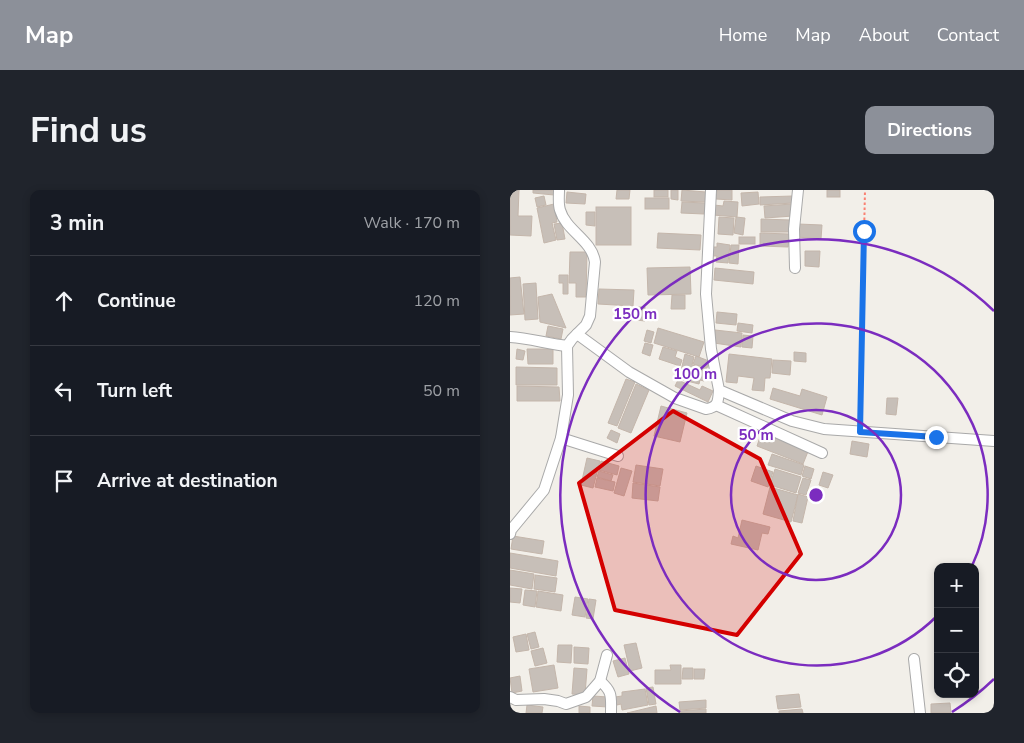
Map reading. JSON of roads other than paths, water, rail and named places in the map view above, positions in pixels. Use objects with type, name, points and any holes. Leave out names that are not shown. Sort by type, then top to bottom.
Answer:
[{"type":"street","points":[[510,534],[511,530],[544,490],[561,438],[568,395],[567,346],[586,325],[590,316],[594,256],[589,247],[567,224],[563,217],[559,205],[559,190]]},
{"type":"street","points":[[578,334],[629,372],[675,398],[706,409],[716,405],[719,390],[711,349],[706,294],[711,190]]},
{"type":"street","points":[[795,268],[794,229],[798,190]]},
{"type":"street","points":[[510,337],[526,338],[554,345],[567,346]]},
{"type":"street","points":[[719,390],[792,421],[824,429],[994,441]]},
{"type":"street","points":[[716,405],[822,453]]},
{"type":"street","points":[[561,438],[618,456]]},
{"type":"street","points":[[510,697],[516,700],[544,699],[558,701],[566,708],[586,697],[600,682],[608,655]]},
{"type":"street","points":[[914,659],[920,713]]},
{"type":"street","points":[[600,682],[610,692],[610,713]]}]
